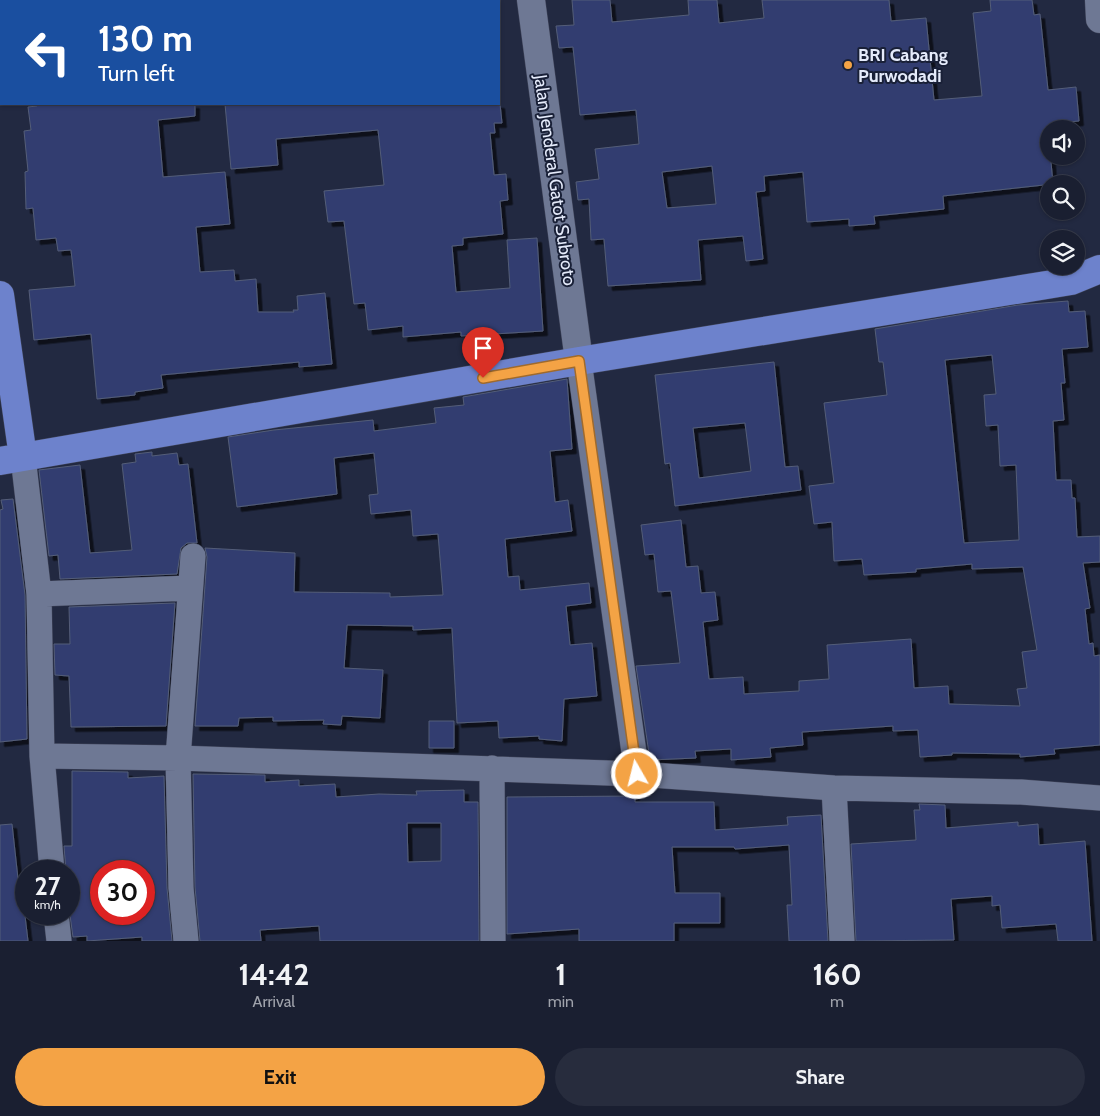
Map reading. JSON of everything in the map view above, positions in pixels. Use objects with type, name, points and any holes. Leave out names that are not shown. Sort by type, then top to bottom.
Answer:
[{"type":"main road","name":"Jalan Jenderal Gatot Subroto","points":[[531,0],[579,361]]},
{"type":"main road","points":[[1100,0],[1100,19]]},
{"type":"main road","points":[[0,295],[12,459],[579,361],[1071,280],[1100,269]]},
{"type":"street","points":[[579,361],[637,774]]},
{"type":"street","points":[[12,459],[39,594],[42,756],[51,860]]},
{"type":"street","points":[[186,941],[181,888],[178,758],[193,556]]},
{"type":"street","points":[[39,594],[190,588]]},
{"type":"street","points":[[42,756],[178,758],[492,768],[637,774],[834,788],[1021,792],[1100,798]]},
{"type":"street","points":[[492,768],[493,941]]},
{"type":"street","points":[[834,788],[842,941]]},
{"type":"street","points":[[57,925],[59,941]]},
{"type":"building","points":[[572,0],[610,0],[612,22],[689,15],[688,0],[717,0],[719,23],[764,18],[762,0],[889,0],[891,21],[926,18],[934,100],[982,96],[973,13],[991,11],[990,0],[1032,0],[1034,15],[1040,14],[1048,90],[1076,87],[1079,120],[1040,120],[1040,165],[1051,165],[1052,175],[1040,175],[1040,185],[943,196],[944,209],[874,216],[875,224],[849,226],[849,219],[807,222],[803,172],[764,176],[765,191],[756,192],[763,259],[746,261],[743,236],[698,240],[701,280],[608,286],[604,239],[591,240],[589,199],[578,200],[576,182],[599,179],[595,149],[639,144],[636,110],[580,115],[573,47],[559,48],[556,26],[574,25]],"holes":[[[712,166],[716,204],[667,208],[662,172]]]},
{"type":"building","points":[[500,104],[502,123],[494,123],[495,133],[490,133],[494,175],[506,174],[508,200],[500,201],[503,234],[463,238],[463,245],[452,246],[456,292],[510,288],[507,240],[537,238],[543,331],[461,336],[461,332],[403,337],[403,326],[368,330],[365,303],[354,304],[344,221],[328,222],[324,191],[384,185],[378,130],[276,139],[278,165],[231,169],[225,105]]},
{"type":"building","points":[[195,105],[195,116],[158,120],[163,177],[225,172],[230,224],[196,227],[200,272],[234,270],[235,281],[256,279],[258,312],[294,312],[293,310],[298,310],[297,296],[325,293],[332,364],[299,367],[299,362],[161,375],[163,388],[135,392],[135,395],[97,399],[91,334],[34,340],[29,290],[75,286],[71,250],[58,251],[56,238],[36,240],[33,208],[26,209],[25,172],[28,171],[24,131],[31,130],[28,107]]},
{"type":"building","points":[[1068,301],[1069,312],[1085,311],[1088,347],[1062,349],[1065,383],[1061,383],[1064,420],[1053,421],[1056,480],[1071,480],[1072,498],[1075,498],[1077,537],[1100,536],[1100,562],[1083,563],[1090,608],[1085,609],[1089,644],[1093,643],[1094,656],[1100,655],[1100,745],[1054,749],[1055,754],[1020,757],[1020,754],[952,753],[952,755],[920,757],[918,730],[893,731],[893,726],[802,732],[803,745],[770,748],[771,757],[731,760],[731,749],[695,751],[696,758],[650,760],[636,666],[680,663],[671,591],[658,592],[654,554],[645,555],[641,525],[681,520],[686,567],[698,566],[701,593],[715,592],[718,620],[703,622],[709,679],[743,677],[744,694],[799,691],[799,681],[829,679],[827,645],[911,639],[914,688],[948,686],[949,704],[1020,706],[1017,689],[1027,688],[1022,652],[1037,650],[1023,567],[972,569],[972,564],[916,569],[916,572],[864,575],[862,559],[834,561],[832,522],[814,524],[809,486],[834,483],[824,403],[887,395],[883,362],[879,362],[875,329],[1018,305]],"holes":[[[992,355],[996,394],[984,395],[986,426],[998,425],[1000,466],[1016,465],[1019,540],[964,543],[945,360]]]},
{"type":"building","points":[[774,362],[785,467],[798,466],[801,490],[675,506],[670,463],[665,464],[655,375]],"holes":[[[745,423],[751,471],[699,478],[693,428]]]},
{"type":"building","points":[[567,379],[572,449],[550,451],[555,502],[568,500],[572,531],[505,539],[508,577],[519,576],[520,590],[589,583],[591,603],[566,606],[570,645],[592,643],[597,696],[564,699],[562,741],[539,739],[539,736],[499,738],[498,721],[457,723],[452,628],[413,630],[413,626],[347,625],[344,668],[383,670],[380,718],[342,716],[341,725],[323,724],[324,720],[273,721],[273,717],[239,718],[238,726],[195,726],[207,557],[205,548],[295,553],[294,592],[390,593],[390,597],[443,595],[438,534],[413,536],[411,510],[371,514],[369,495],[378,494],[374,453],[334,458],[337,494],[237,507],[228,437],[274,430],[373,420],[374,431],[436,423],[434,408],[464,405],[463,397]]},
{"type":"building","points":[[152,452],[152,456],[177,453],[179,465],[188,464],[197,543],[187,543],[181,548],[177,574],[60,579],[58,555],[49,556],[39,470],[80,465],[90,553],[132,550],[122,464],[136,462],[135,454]]},
{"type":"building","points":[[13,499],[25,595],[27,739],[0,742],[0,510],[3,509],[1,500]]},
{"type":"building","points":[[175,603],[166,726],[71,727],[69,676],[55,675],[54,644],[70,644],[69,607]]},
{"type":"building","points":[[429,721],[454,721],[454,748],[429,748]]},
{"type":"building","points":[[72,771],[128,772],[128,778],[164,776],[167,888],[172,941],[142,941],[142,937],[87,941],[87,936],[73,937],[71,925],[80,925],[80,860],[65,860],[64,846],[72,846]]},
{"type":"building","points":[[193,774],[265,775],[265,782],[299,780],[299,786],[335,784],[336,797],[379,794],[417,795],[416,791],[464,790],[464,802],[478,802],[479,941],[320,941],[319,926],[260,930],[261,941],[200,941],[195,887]],"holes":[[[407,823],[441,823],[441,861],[408,862]]]},
{"type":"building","points":[[635,796],[635,802],[714,802],[715,830],[788,825],[787,817],[821,815],[828,941],[789,941],[787,905],[792,905],[789,845],[735,849],[734,847],[672,847],[675,893],[720,893],[720,923],[674,923],[674,941],[579,941],[579,929],[507,934],[507,797]]},
{"type":"building","points":[[919,804],[945,805],[946,828],[1018,822],[1018,826],[1038,824],[1039,845],[1085,841],[1092,941],[1058,941],[1056,924],[1002,928],[1000,905],[992,906],[992,896],[951,899],[954,940],[856,941],[851,844],[916,840],[914,810],[920,810]]},
{"type":"building","points":[[12,824],[16,860],[15,925],[26,925],[28,941],[0,941],[0,825]]},
{"type":"place","name":"BRI Cabang Purwodadi","points":[[848,65]]},
{"type":"route","points":[[483,378],[579,361],[637,774]]}]
